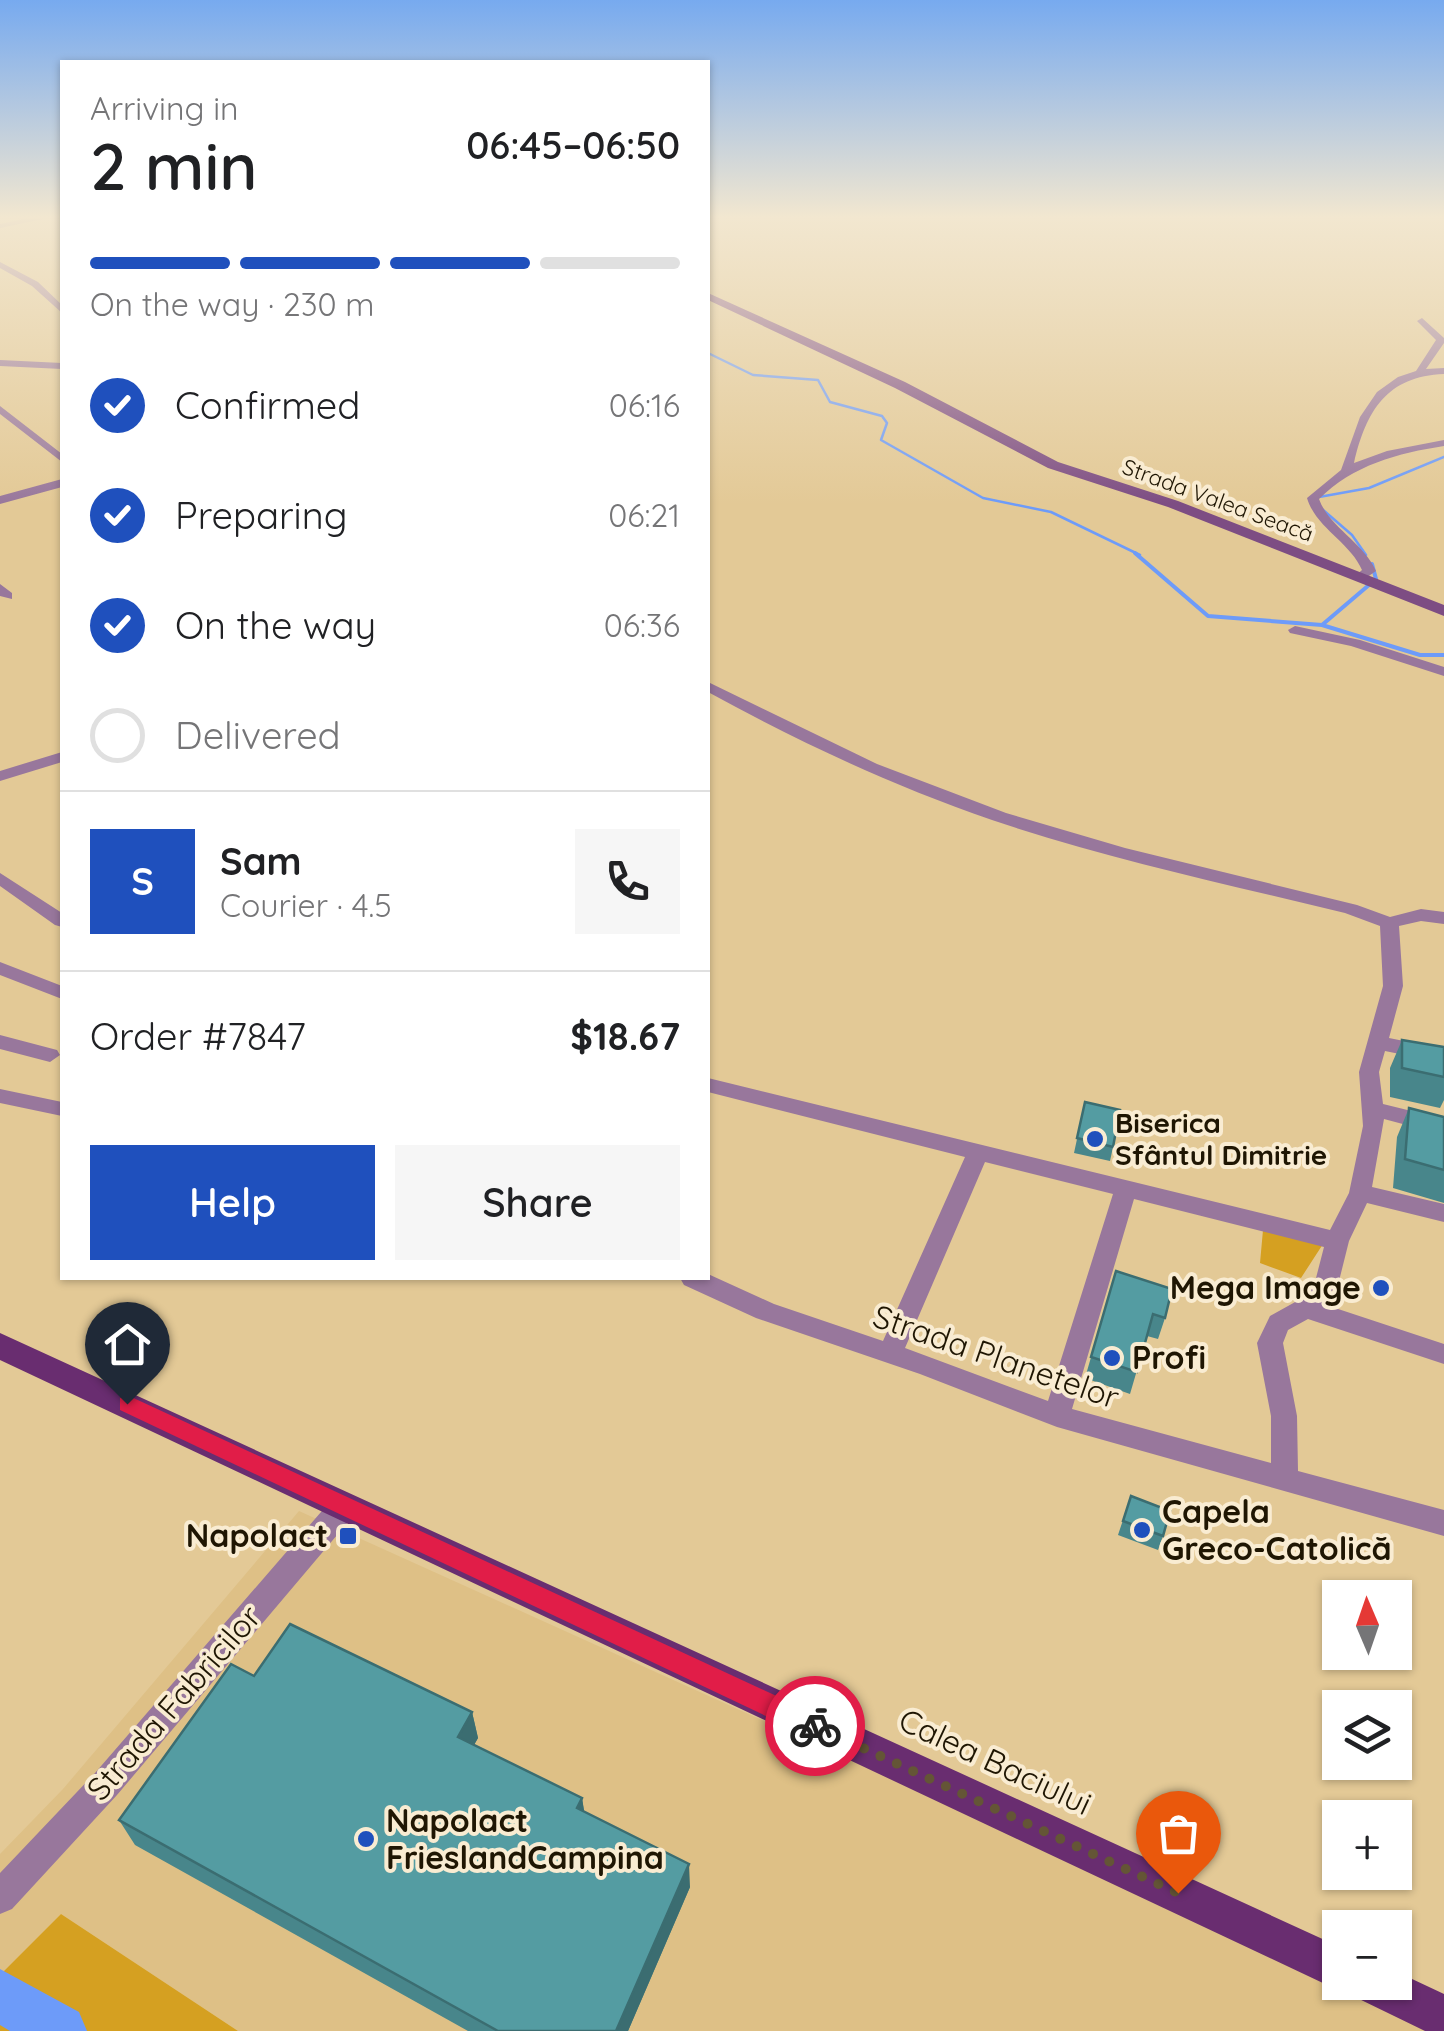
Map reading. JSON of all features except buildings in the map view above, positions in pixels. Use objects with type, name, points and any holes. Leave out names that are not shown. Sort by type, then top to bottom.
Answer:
[{"type":"main road","name":"Strada Valea Seacă","points":[[745,314],[1063,469],[1174,504],[1444,611]]},
{"type":"main road","name":"Calea Baciului","points":[[0,1346],[1322,1961]]},
{"type":"main road","points":[[1408,2000],[1444,2017]]},
{"type":"street","points":[[1420,370],[1441,340],[1422,321]]},
{"type":"street","points":[[0,363],[60,366]]},
{"type":"street","points":[[1347,471],[1371,403],[1384,387],[1420,370],[1444,371]]},
{"type":"street","points":[[0,409],[60,457]]},
{"type":"street","points":[[1362,578],[1370,568],[1362,555],[1312,503],[1320,489],[1347,471],[1408,448],[1444,443]]},
{"type":"street","points":[[0,500],[60,483]]},
{"type":"street","points":[[1295,630],[1355,643],[1444,672]]},
{"type":"street","points":[[710,687],[764,718],[869,764],[1039,830],[1351,908],[1389,923],[1421,915],[1444,918]]},
{"type":"street","points":[[0,776],[60,758]]},
{"type":"street","points":[[0,878],[60,920]]},
{"type":"street","points":[[1285,1480],[1284,1416],[1270,1343],[1280,1323],[1306,1308],[1327,1281],[1337,1240],[1360,1192],[1374,1109],[1369,1072],[1393,986],[1389,923]]},
{"type":"street","points":[[0,968],[60,991]]},
{"type":"street","points":[[0,1042],[50,1054]]},
{"type":"street","points":[[1378,1043],[1444,1056]]},
{"type":"street","points":[[710,1085],[1337,1240]]},
{"type":"street","points":[[0,1096],[60,1109]]},
{"type":"street","points":[[1374,1109],[1444,1126]]},
{"type":"street","points":[[890,1354],[978,1152]]},
{"type":"street","points":[[1056,1416],[1126,1188]]},
{"type":"street","points":[[1360,1192],[1444,1213]]},
{"type":"street","name":"Strada Planetelor","points":[[696,1280],[765,1311],[1056,1416],[1444,1523]]},
{"type":"street","points":[[1306,1308],[1444,1354]]},
{"type":"street","name":"Strada Fabricilor","points":[[8,1887],[106,1784],[344,1506]]},
{"type":"shaded area","points":[[1263,1230],[1323,1244],[1301,1278],[1260,1263]]},
{"type":"shaded area","points":[[299,1511],[1322,1973],[1322,2000],[1382,2000],[1444,2031],[238,2031],[61,1914],[0,1975],[0,1854],[63,1789]]},
{"type":"shaded area","points":[[61,1914],[238,2031],[0,2031],[0,1975]]},
{"type":"waterway","points":[[710,354],[753,375],[818,380],[830,402],[882,416],[887,423],[881,440],[983,498],[1051,512],[1140,555]]},
{"type":"waterway","points":[[1319,497],[1369,488],[1444,457]]},
{"type":"waterway","points":[[1322,509],[1352,535],[1366,555]]},
{"type":"waterway","points":[[1135,553],[1208,616],[1322,625]]},
{"type":"waterway","points":[[1322,625],[1376,579],[1372,564]]},
{"type":"waterway","points":[[1322,625],[1420,655],[1444,655]]},
{"type":"waterway","points":[[0,1995],[60,2031]]},
{"type":"way so far","points":[[815,1726],[1178,1893]]},
{"type":"place","name":"Biserica Sfântul Dimitrie","points":[[1095,1139]]},
{"type":"place","name":"Mega Image","points":[[1381,1288]]},
{"type":"place","name":"Profi","points":[[1112,1358]]},
{"type":"place","name":"Capela Greco-Catolică","points":[[1142,1530]]},
{"type":"place","name":"Napolact","points":[[348,1536]]},
{"type":"place","name":"Napolact FrieslandCampina","points":[[366,1839]]},
{"type":"route","points":[[127,1404],[815,1726]]}]
